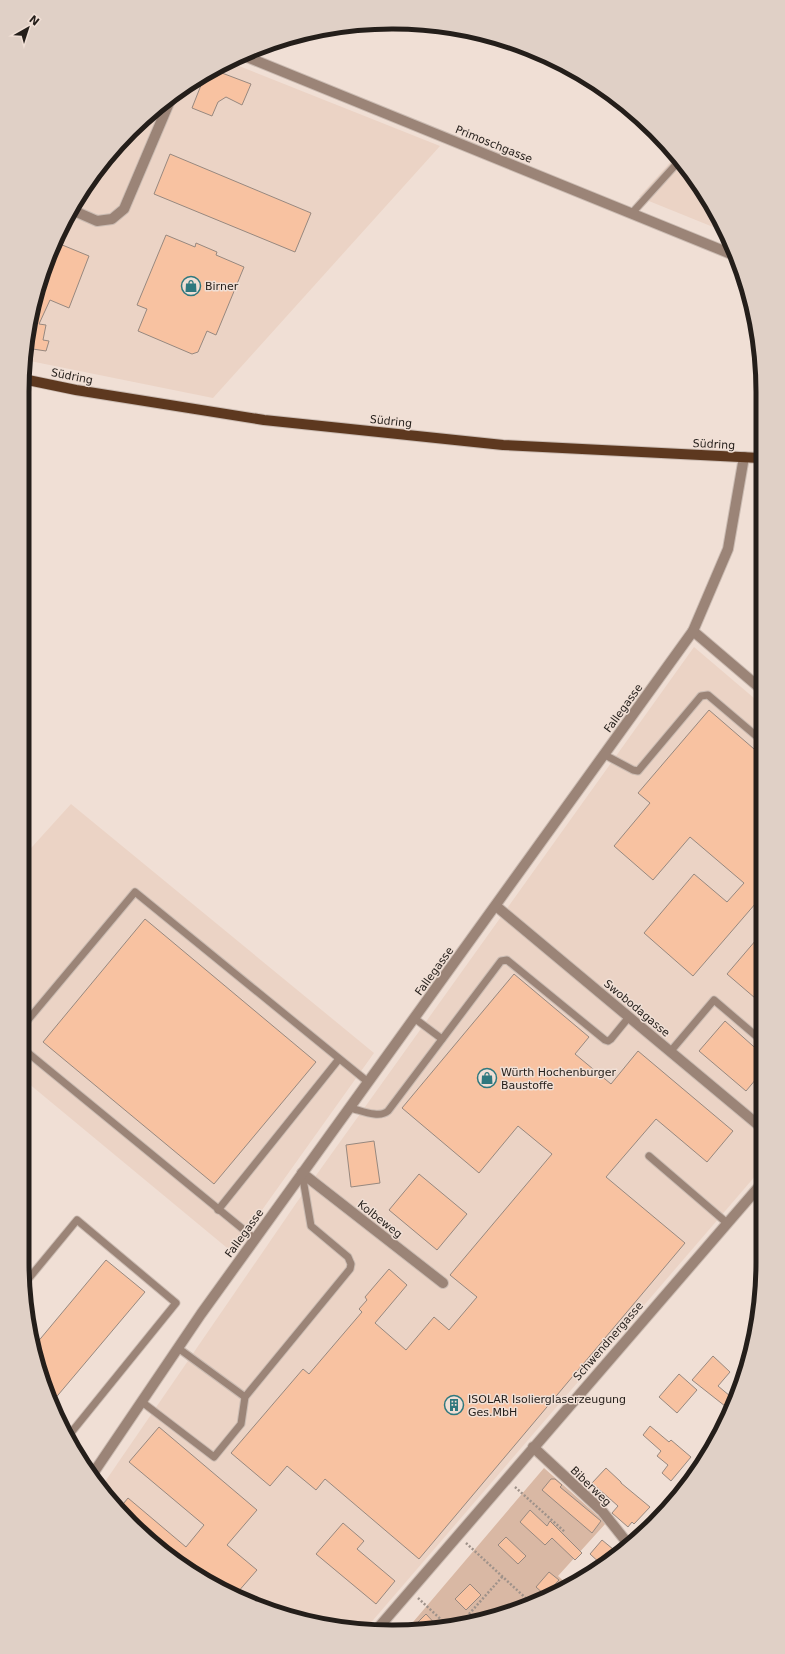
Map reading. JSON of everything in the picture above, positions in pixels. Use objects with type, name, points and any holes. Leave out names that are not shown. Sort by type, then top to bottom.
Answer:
[{"type":"main road","name":"Südring","points":[[30,380],[76,390],[272,421],[503,445],[756,458]]},
{"type":"street","name":"Primoschgasse","points":[[250,58],[728,253]]},
{"type":"street","points":[[77,212],[97,221],[112,219],[124,209],[167,107]]},
{"type":"street","name":"Fallegasse","points":[[95,1470],[254,1239],[496,906],[693,631],[728,549],[744,458]]},
{"type":"street","points":[[693,631],[756,685]]},
{"type":"street","name":"Swobodagasse","points":[[496,906],[670,1052],[756,1121]]},
{"type":"street","name":"Kolbeweg","points":[[302,1173],[443,1284]]},
{"type":"street","name":"Schwendnergasse","points":[[380,1624],[756,1190]]},
{"type":"street","name":"Biberweg","points":[[533,1447],[602,1512],[625,1541]]},
{"type":"lane","points":[[632,213],[676,165]]},
{"type":"lane","points":[[605,755],[633,770],[638,771],[705,694],[756,736]]},
{"type":"lane","points":[[29,1019],[135,892],[368,1082]]},
{"type":"lane","points":[[350,1108],[385,1114],[503,960],[507,960],[605,1040],[611,1039],[629,1017]]},
{"type":"lane","points":[[670,1052],[714,1000],[756,1036]]},
{"type":"lane","points":[[414,1018],[442,1039]]},
{"type":"lane","points":[[29,1054],[254,1239]]},
{"type":"lane","points":[[218,1210],[340,1059]]},
{"type":"lane","points":[[649,1156],[727,1223]]},
{"type":"lane","points":[[142,1402],[214,1457],[241,1424],[245,1397],[350,1269],[351,1264],[348,1257],[311,1226],[302,1173]]},
{"type":"lane","points":[[30,1278],[77,1220],[176,1303],[72,1432]]},
{"type":"lane","points":[[178,1348],[245,1397]]},
{"type":"path","points":[[506,1479],[564,1532]]},
{"type":"path","points":[[457,1535],[527,1599]]},
{"type":"path","points":[[466,1617],[503,1576]]},
{"type":"path","points":[[410,1590],[444,1621]]},
{"type":"shaded area","points":[[235,65],[440,146],[213,398],[31,361],[32,345],[41,298],[48,276],[66,232],[90,191],[104,171],[135,135],[171,104],[191,90]]},
{"type":"shaded area","points":[[672,160],[695,191],[717,229],[639,197]]},
{"type":"shaded area","points":[[694,647],[756,700],[756,1175],[370,1624],[345,1622],[298,1613],[276,1606],[232,1588],[191,1564],[171,1550],[135,1519],[104,1483],[297,1202]]},
{"type":"shaded area","points":[[71,804],[374,1053],[232,1252],[29,1084],[29,850]]},
{"type":"shaded area","points":[[544,1468],[606,1523],[558,1576],[564,1582],[553,1588],[509,1606],[487,1613],[440,1622],[411,1624]]},
{"type":"building","points":[[221,73],[251,84],[242,105],[226,97],[218,102],[212,116],[192,108],[202,84]]},
{"type":"building","points":[[170,154],[311,213],[295,252],[154,194]]},
{"type":"building","name":"Birner","points":[[166,235],[195,247],[196,243],[217,252],[216,255],[244,267],[216,335],[207,331],[198,352],[192,354],[138,331],[147,309],[137,305]]},
{"type":"building","points":[[61,244],[89,256],[69,308],[50,300],[39,324],[46,325],[43,340],[49,341],[46,351],[32,349],[32,345],[41,298]]},
{"type":"building","points":[[709,710],[756,751],[756,903],[693,976],[644,933],[694,874],[727,902],[744,883],[690,837],[653,880],[614,846],[650,803],[638,793]]},
{"type":"building","points":[[145,919],[316,1062],[214,1184],[43,1042]]},
{"type":"building","points":[[756,940],[756,999],[727,974]]},
{"type":"building","points":[[514,974],[589,1037],[575,1054],[611,1084],[638,1051],[733,1131],[707,1162],[656,1119],[606,1177],[685,1243],[419,1559],[325,1479],[316,1490],[287,1466],[270,1486],[231,1453],[303,1369],[309,1374],[362,1312],[359,1309],[367,1300],[365,1297],[389,1269],[407,1285],[375,1323],[406,1350],[434,1317],[449,1330],[477,1297],[450,1275],[552,1154],[518,1126],[479,1173],[402,1108]]},
{"type":"building","points":[[725,1021],[756,1049],[756,1079],[746,1091],[699,1051]]},
{"type":"building","points":[[374,1141],[380,1183],[351,1187],[346,1145]]},
{"type":"building","points":[[419,1174],[467,1214],[437,1250],[389,1210]]},
{"type":"building","points":[[106,1260],[145,1292],[56,1398],[41,1356],[38,1342]]},
{"type":"building","points":[[713,1356],[730,1372],[718,1386],[730,1396],[726,1407],[692,1380]]},
{"type":"building","points":[[679,1374],[697,1390],[677,1413],[659,1397]]},
{"type":"building","points":[[650,1426],[669,1442],[671,1440],[691,1457],[671,1481],[662,1473],[668,1465],[657,1456],[661,1451],[643,1435]]},
{"type":"building","points":[[159,1427],[257,1510],[227,1545],[257,1570],[239,1591],[191,1564],[171,1550],[135,1519],[122,1505],[128,1498],[186,1547],[204,1525],[129,1462]]},
{"type":"building","points":[[606,1468],[621,1483],[650,1507],[634,1524],[632,1522],[628,1527],[612,1513],[618,1506],[592,1483]]},
{"type":"building","points":[[551,1479],[555,1479],[562,1485],[560,1487],[601,1521],[592,1533],[542,1490]]},
{"type":"building","points":[[530,1510],[547,1526],[550,1521],[582,1553],[575,1560],[552,1538],[545,1545],[520,1522]]},
{"type":"building","points":[[343,1523],[364,1541],[357,1549],[395,1581],[376,1604],[316,1554]]},
{"type":"building","points":[[506,1537],[526,1556],[518,1564],[498,1545]]},
{"type":"building","points":[[602,1540],[614,1550],[598,1561],[590,1554]]},
{"type":"building","points":[[549,1572],[559,1580],[551,1589],[542,1593],[536,1587]]},
{"type":"building","points":[[470,1584],[481,1595],[466,1610],[455,1599]]},
{"type":"building","points":[[426,1614],[434,1623],[416,1624]]},
{"type":"place","name":"Birner","points":[[191,286]]},
{"type":"place","name":"Würth Hochenburger Baustoffe","points":[[487,1078]]},
{"type":"place","name":"ISOLAR Isolierglaserzeugung Ges.MbH","points":[[454,1405]]}]
